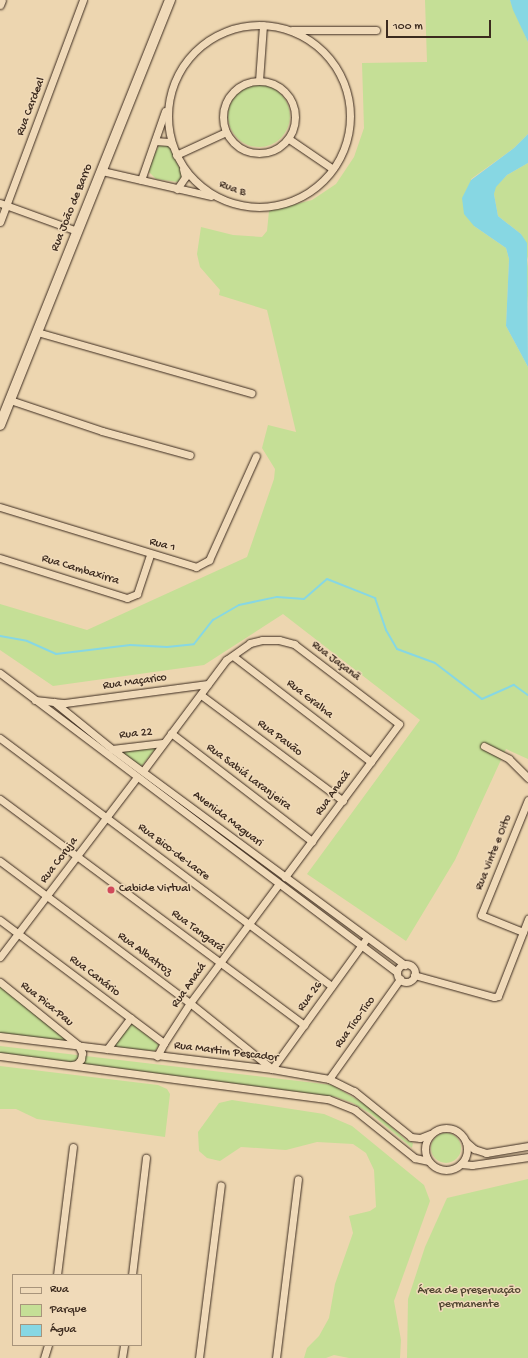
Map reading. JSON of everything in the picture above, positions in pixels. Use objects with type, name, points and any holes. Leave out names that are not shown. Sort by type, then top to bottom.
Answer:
[{"type":"street","points":[[0,5],[2,0]]},
{"type":"street","name":"Rua Cardeal","points":[[0,222],[3,204],[83,0]]},
{"type":"street","name":"Rua João de Barro","points":[[0,425],[170,0]]},
{"type":"street","points":[[259,80],[263,25]]},
{"type":"street","name":"Rua B","points":[[290,30],[319,47],[340,74],[346,89],[350,111],[348,139],[333,170],[306,194],[273,206],[244,206],[217,198],[198,184],[182,167],[172,146],[167,124],[168,103],[179,72],[201,46],[230,30],[263,25],[290,30],[376,30]]},
{"type":"street","points":[[259,80],[280,87],[294,104],[295,126],[289,139],[274,151],[251,153],[236,145],[226,132],[222,121],[224,108],[228,97],[237,88],[259,80]]},
{"type":"street","points":[[141,180],[168,103]]},
{"type":"street","points":[[176,156],[226,132]]},
{"type":"street","points":[[289,139],[333,170]]},
{"type":"street","points":[[155,141],[169,142],[172,146]]},
{"type":"street","points":[[177,189],[185,177],[182,167]]},
{"type":"street","points":[[102,171],[217,198]]},
{"type":"street","points":[[3,204],[77,232]]},
{"type":"street","points":[[37,332],[251,393]]},
{"type":"street","points":[[10,400],[102,431],[190,455]]},
{"type":"street","name":"Rua 1","points":[[0,507],[150,555],[196,567],[209,560],[256,456]]},
{"type":"street","name":"Rua Cambaxirra","points":[[0,558],[127,598],[137,594],[150,555]]},
{"type":"street","name":"Rua Jaçanã","points":[[233,656],[250,643],[274,640],[294,644],[399,724]]},
{"type":"street","points":[[143,771],[226,660],[233,656]]},
{"type":"street","name":"Rua Gralha","points":[[233,656],[371,762]]},
{"type":"street","name":"Avenida Maguari","points":[[0,673],[278,885],[361,946],[398,976]]},
{"type":"street","name":"Rua Maçarico","points":[[54,702],[63,705],[208,684]]},
{"type":"street","name":"Rua Pavão","points":[[201,695],[343,801]]},
{"type":"street","points":[[35,700],[54,702]]},
{"type":"street","points":[[46,708],[54,702]]},
{"type":"street","points":[[54,715],[63,705]]},
{"type":"street","name":"Avenida Maguari","points":[[63,705],[112,749],[367,938],[405,965],[412,967],[414,975]]},
{"type":"street","name":"Rua Anacã","points":[[285,877],[399,724]]},
{"type":"street","name":"Rua Sabiá Laranjeira","points":[[171,733],[312,841]]},
{"type":"street","name":"Rua Bico-de-Lacre","points":[[0,738],[332,986]]},
{"type":"street","name":"Rua 22","points":[[112,749],[163,743]]},
{"type":"street","points":[[484,746],[509,759],[528,778]]},
{"type":"street","name":"Rua Coruja","points":[[0,958],[20,934],[137,777]]},
{"type":"street","name":"Rua Tangará","points":[[0,799],[304,1025]]},
{"type":"street","name":"Rua Vinte e Oito","points":[[523,932],[481,915],[528,800]]},
{"type":"street","name":"Rua Albatroz","points":[[0,861],[190,1002],[272,1069]]},
{"type":"street","name":"Rua Anacá","points":[[164,1043],[190,1002],[278,885]]},
{"type":"street","points":[[398,976],[407,982],[414,975],[494,997],[498,996],[528,919]]},
{"type":"street","name":"Rua Canário","points":[[0,920],[164,1043]]},
{"type":"street","name":"Rua 26","points":[[272,1069],[367,938]]},
{"type":"street","name":"Rua Tico-Tico","points":[[329,1079],[405,965]]},
{"type":"street","name":"Rua Pica-Pau","points":[[0,982],[78,1045]]},
{"type":"street","points":[[107,1049],[130,1018]]},
{"type":"street","name":"Rua Martim Pescador","points":[[0,1036],[272,1069],[329,1079],[354,1091],[410,1136],[420,1138],[447,1127],[459,1132],[466,1142],[474,1149],[486,1153],[528,1146]]},
{"type":"street","points":[[156,1056],[164,1043]]},
{"type":"street","points":[[70,1065],[77,1064],[81,1059],[82,1053],[78,1045]]},
{"type":"street","points":[[0,1056],[328,1099],[355,1110],[415,1158],[428,1161],[440,1170],[448,1170],[461,1164],[472,1165],[528,1157]]},
{"type":"street","points":[[428,1161],[424,1147],[430,1134]]},
{"type":"street","points":[[461,1164],[467,1154],[466,1142]]},
{"type":"street","points":[[57,1274],[73,1147]]},
{"type":"street","points":[[132,1274],[146,1158]]},
{"type":"street","points":[[276,1358],[298,1179]]},
{"type":"street","points":[[199,1358],[221,1185]]},
{"type":"street","points":[[44,1358],[48,1346]]},
{"type":"street","points":[[48,1346],[50,1358]]},
{"type":"street","points":[[123,1357],[124,1346]]},
{"type":"green space","points":[[425,0],[510,0],[528,42],[528,134],[514,148],[471,179],[474,226],[506,248],[509,259],[506,326],[528,367],[528,759],[506,749],[455,860],[406,941],[307,874],[420,720],[283,614],[204,665],[53,686],[0,650],[0,604],[87,630],[247,557],[274,479],[275,469],[262,448],[268,425],[296,432],[267,310],[219,295],[220,290],[200,267],[197,254],[201,227],[233,235],[262,237],[267,231],[269,211],[312,200],[336,184],[354,157],[364,128],[362,63],[427,62]]},
{"type":"green space","points":[[259,85],[276,90],[281,94],[285,99],[290,116],[285,133],[281,138],[276,142],[259,147],[242,142],[237,138],[233,133],[228,116],[233,99],[237,94],[242,90]]},
{"type":"green space","points":[[159,145],[169,146],[181,171],[182,176],[178,182],[156,179],[149,172],[149,166]]},
{"type":"green space","points":[[528,163],[528,260],[521,234],[498,216],[494,194],[495,187],[507,175]]},
{"type":"green space","points":[[528,260],[528,303],[525,281]]},
{"type":"green space","points":[[157,747],[141,767],[117,751]]},
{"type":"green space","points":[[0,983],[76,1044],[0,1035]]},
{"type":"green space","points":[[130,1022],[159,1045],[155,1051],[113,1048]]},
{"type":"green space","points":[[0,1046],[332,1085],[368,1106],[406,1140],[413,1143],[412,1148],[371,1114],[353,1103],[336,1097],[0,1053]]},
{"type":"green space","points":[[0,1066],[158,1085],[167,1089],[170,1094],[165,1137],[37,1119],[16,1109],[0,1109]]},
{"type":"green space","points":[[232,1100],[324,1114],[352,1126],[424,1185],[430,1201],[394,1301],[401,1340],[400,1358],[349,1358],[334,1355],[326,1358],[304,1358],[307,1348],[319,1336],[329,1318],[335,1284],[353,1233],[349,1216],[370,1211],[376,1207],[374,1170],[366,1153],[353,1144],[317,1142],[286,1150],[241,1147],[220,1161],[207,1158],[199,1151],[198,1132],[219,1103]]},
{"type":"green space","points":[[446,1133],[457,1137],[461,1148],[457,1159],[446,1163],[435,1159],[431,1148],[435,1137]]},
{"type":"green space","name":"Área de preservação permanente","points":[[528,1179],[528,1358],[407,1358],[408,1299],[425,1247],[447,1198]]},
{"type":"water","points":[[510,0],[528,0],[528,42],[513,10]]},
{"type":"water","points":[[528,134],[528,163],[507,175],[496,187],[494,194],[498,216],[521,234],[527,243],[528,367],[506,326],[509,259],[506,248],[474,226],[464,214],[462,198],[471,180],[514,148]]},
{"type":"waterway","points":[[0,636],[27,641],[56,654],[130,645],[167,647],[194,644],[213,620],[239,605],[277,597],[304,599],[327,579],[375,598],[386,630],[397,649],[435,663],[482,699],[514,685],[528,695]]},
{"type":"place","name":"Cabide Virtual","points":[[111,890]]}]
